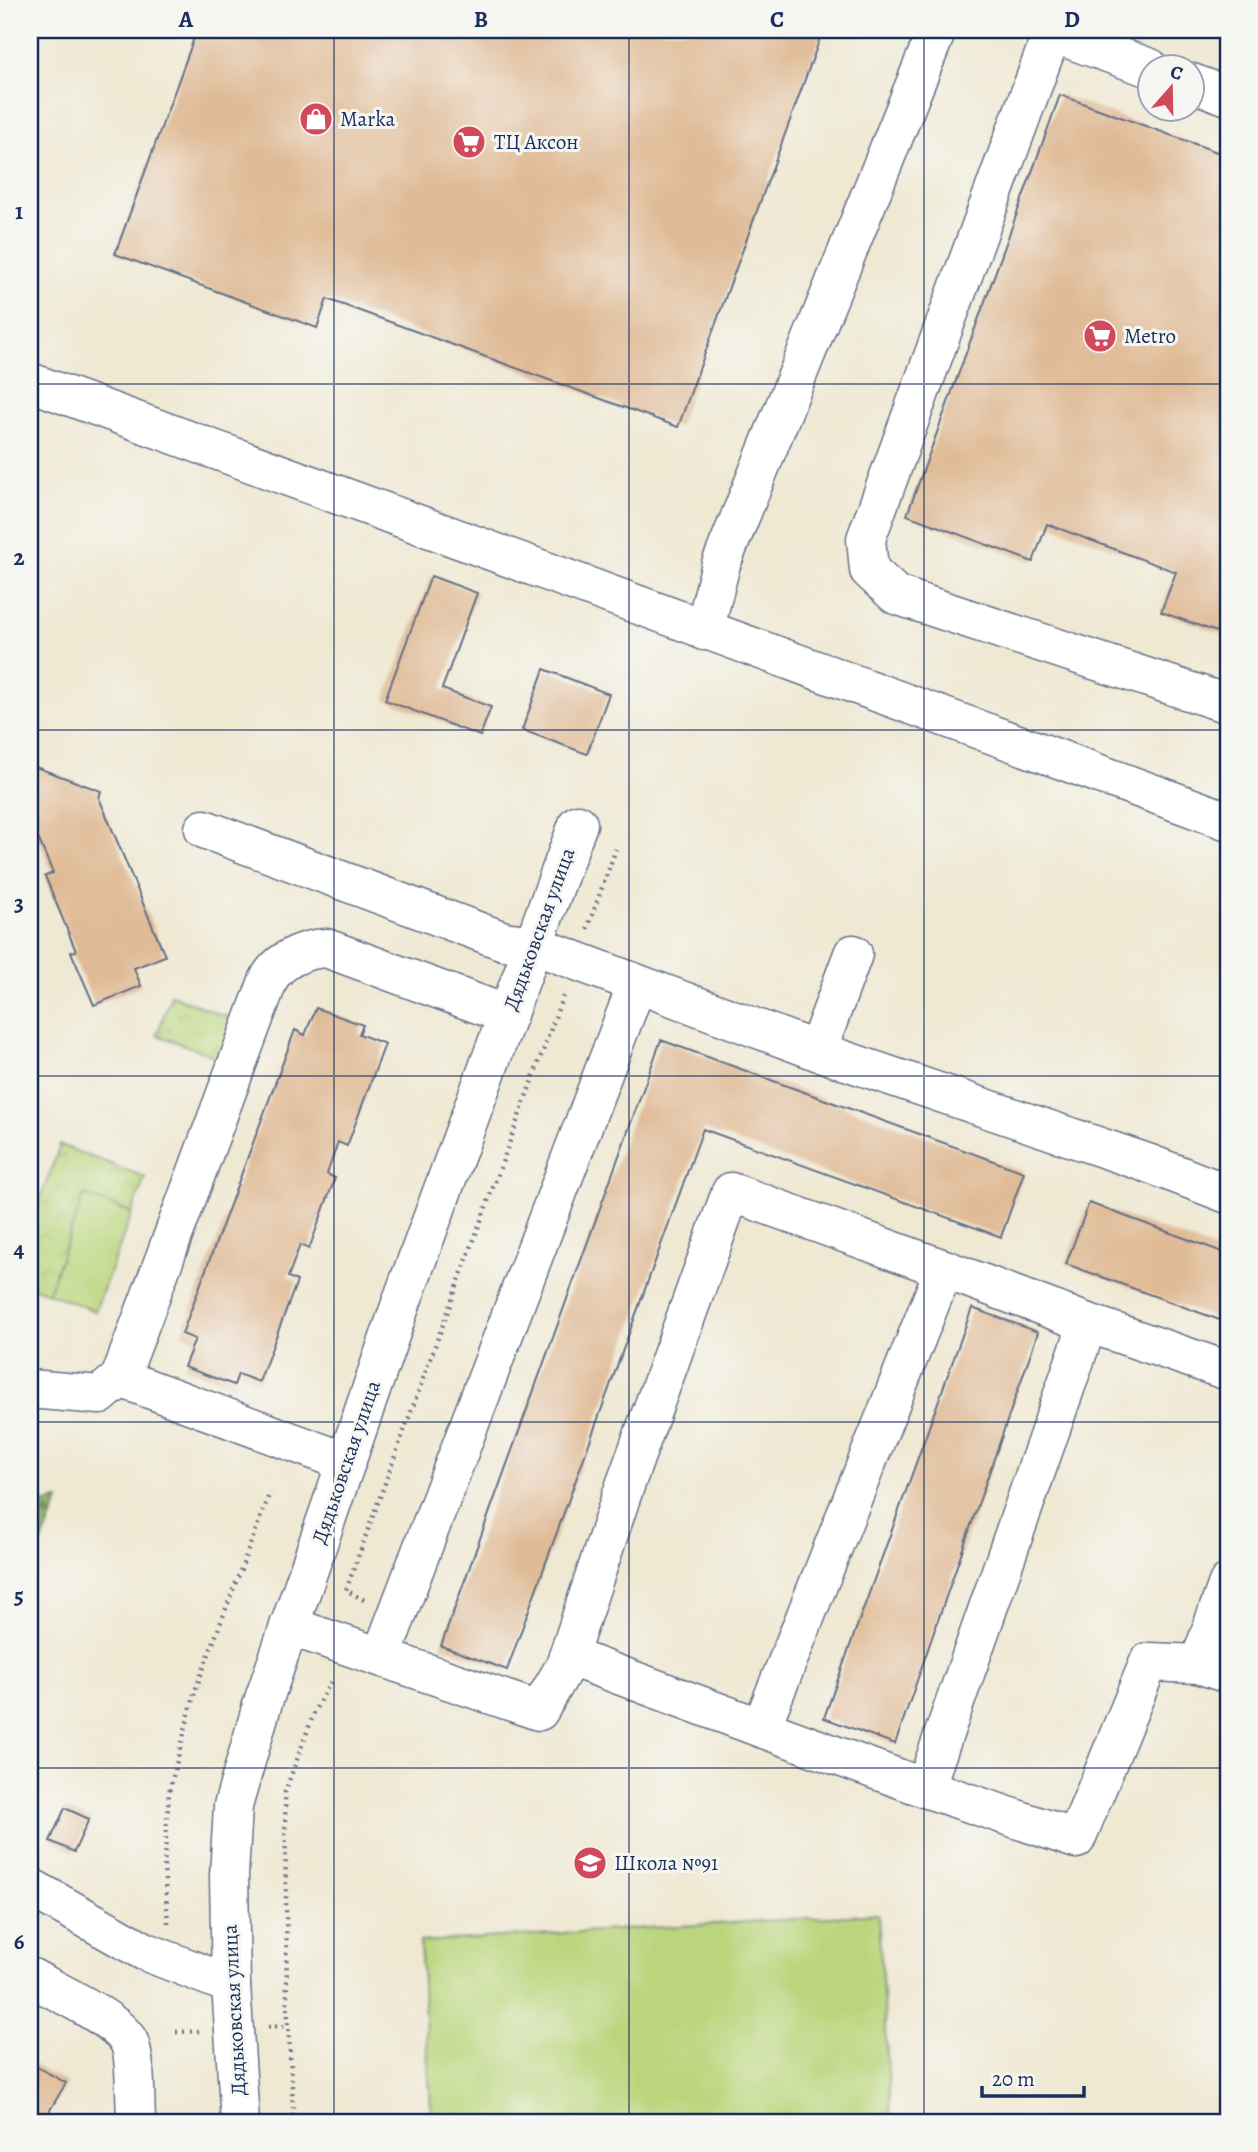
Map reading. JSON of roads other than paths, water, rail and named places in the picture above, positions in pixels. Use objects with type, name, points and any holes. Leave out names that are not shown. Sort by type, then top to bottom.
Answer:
[{"type":"street","points":[[704,631],[721,564],[937,30]]},
{"type":"street","points":[[1136,63],[1052,32],[866,539],[869,570],[896,595],[1228,705]]},
{"type":"street","points":[[1206,88],[1228,96]]},
{"type":"street","points":[[30,382],[1228,821]]},
{"type":"street","name":"Дядьковская улица","points":[[240,2122],[231,1985],[229,1876],[233,1806],[263,1702],[404,1295],[578,824]]},
{"type":"street","points":[[204,829],[504,940],[534,945],[817,1051],[1150,1164],[1228,1194]]},
{"type":"street","points":[[30,1389],[100,1395],[120,1378],[263,994],[278,965],[308,951],[326,948],[508,1015]]},
{"type":"street","points":[[817,1051],[853,954]]},
{"type":"street","points":[[381,1657],[638,984]]},
{"type":"street","points":[[289,1626],[539,1711],[568,1656],[622,1494],[731,1192],[1088,1323],[1228,1371]]},
{"type":"street","points":[[761,1728],[944,1269]]},
{"type":"street","points":[[925,1788],[1088,1323]]},
{"type":"street","points":[[120,1378],[346,1462]]},
{"type":"street","points":[[568,1656],[925,1788],[1076,1839],[1149,1662],[1214,1669],[1228,1583]]},
{"type":"street","points":[[30,1887],[144,1951],[231,1985]]},
{"type":"street","points":[[30,1977],[120,2029],[130,2043],[136,2122]]},
{"type":"place","name":"Marka","points":[[316,119]]},
{"type":"place","name":"ТЦ Аксон","points":[[469,142]]},
{"type":"place","name":"Metro","points":[[1100,336]]},
{"type":"place","name":"Школа №91","points":[[590,1863]]}]
